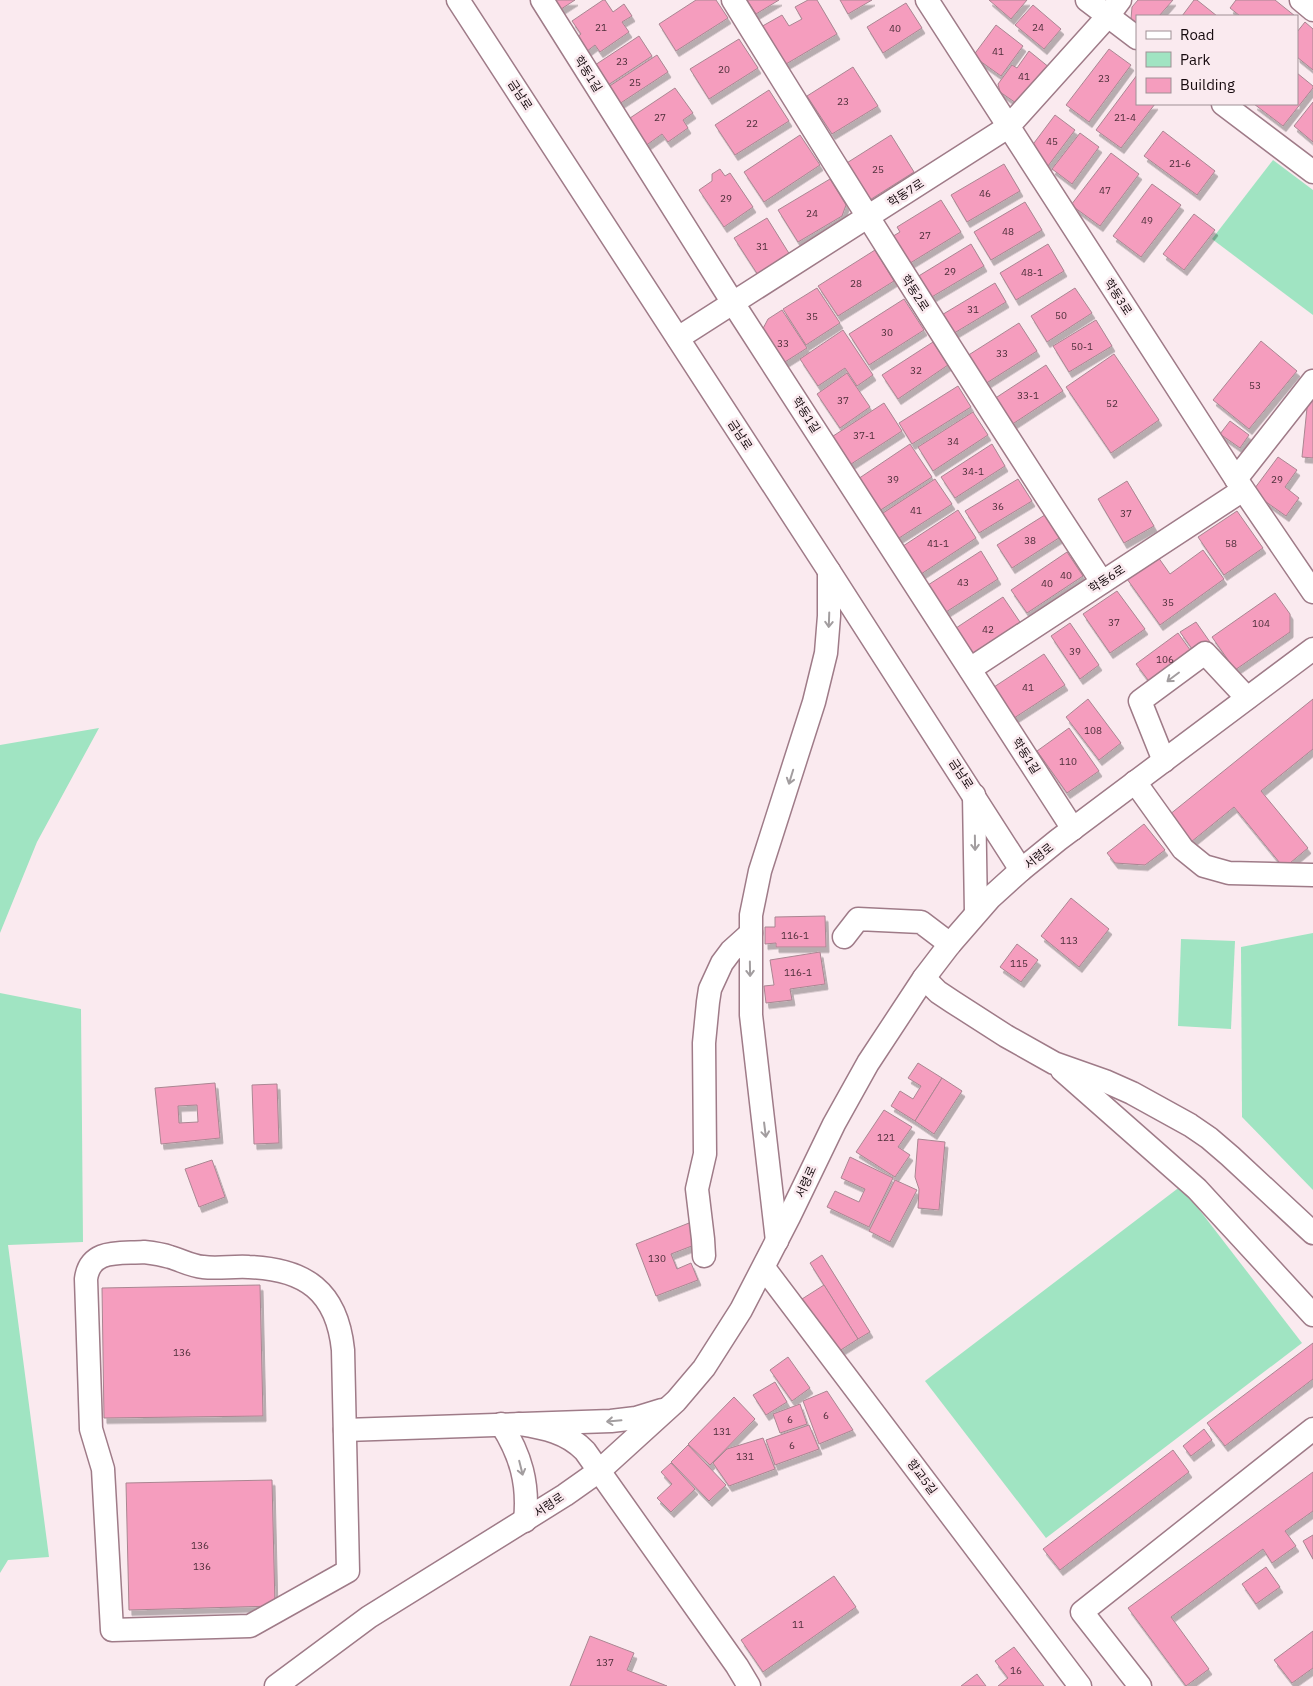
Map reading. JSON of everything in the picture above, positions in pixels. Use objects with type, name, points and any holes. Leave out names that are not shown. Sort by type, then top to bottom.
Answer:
[{"type":"street","name":"금남로","points":[[458,0],[830,571],[1021,870]]},
{"type":"street","name":"학동1길","points":[[542,0],[734,303],[1073,829]]},
{"type":"street","name":"학동2로","points":[[733,0],[867,217],[1102,582]]},
{"type":"street","name":"학동3로","points":[[927,0],[1239,484],[1313,592]]},
{"type":"street","points":[[1087,0],[1114,8],[1136,37]]},
{"type":"street","points":[[1301,0],[1313,10]]},
{"type":"street","name":"학동7로","points":[[678,338],[1008,127],[1114,8]]},
{"type":"street","points":[[1224,105],[1313,172]]},
{"type":"street","name":"학동6로","points":[[970,669],[1102,582],[1239,484],[1313,381]]},
{"type":"street","points":[[777,1241],[751,1015],[750,932],[752,908],[760,871],[808,719],[826,653],[830,571]]},
{"type":"street","points":[[1164,761],[1140,701],[1202,645],[1246,698]]},
{"type":"street","name":"서령로","points":[[276,1686],[369,1617],[524,1521],[599,1471],[676,1401],[704,1368],[764,1268],[834,1124],[872,1057],[924,978],[976,913],[1021,870],[1073,829],[1313,648]]},
{"type":"street","points":[[1135,782],[1183,849],[1204,866],[1229,874],[1313,875]]},
{"type":"street","points":[[974,794],[976,913]]},
{"type":"street","points":[[844,937],[858,919],[920,922],[950,944]]},
{"type":"street","points":[[704,1256],[704,1239],[698,1189],[705,1154],[704,1043],[708,1002],[710,989],[722,963],[750,932]]},
{"type":"street","points":[[924,978],[938,992],[953,1002],[1006,1036],[1054,1063],[1105,1081],[1132,1093],[1190,1125],[1230,1156],[1313,1233]]},
{"type":"street","points":[[1054,1063],[1197,1189],[1313,1315]]},
{"type":"street","points":[[151,1252],[200,1267],[278,1269],[294,1274],[307,1282],[324,1297],[340,1328],[343,1350],[345,1430],[348,1571],[250,1626],[112,1630],[103,1469],[91,1429],[86,1278],[88,1267],[97,1257],[151,1252]]},
{"type":"street","name":"향교5길","points":[[764,1268],[1080,1686]]},
{"type":"street","points":[[345,1430],[624,1420],[657,1412],[676,1401]]},
{"type":"street","points":[[510,1424],[566,1435],[585,1451],[738,1666],[749,1686]]},
{"type":"street","points":[[510,1424],[512,1442],[522,1470],[526,1505],[524,1521]]},
{"type":"street","points":[[1140,1686],[1082,1612],[1313,1429]]},
{"type":"green space","points":[[1273,160],[1313,190],[1313,315],[1212,239]]},
{"type":"green space","points":[[99,728],[37,842],[0,933],[0,745]]},
{"type":"green space","points":[[1313,933],[1313,1190],[1242,1117],[1241,947]]},
{"type":"green space","points":[[1181,939],[1235,941],[1231,1029],[1178,1026]]},
{"type":"green space","points":[[0,993],[81,1009],[83,1242],[8,1245],[49,1557],[8,1560],[0,1573]]},
{"type":"green space","points":[[1181,1186],[1302,1343],[1046,1538],[925,1381]]},
{"type":"building","points":[[546,0],[575,0],[555,13]]},
{"type":"building","points":[[605,0],[613,12],[624,4],[632,16],[622,22],[629,32],[600,52],[595,45],[582,55],[572,41],[581,34],[572,21]]},
{"type":"building","points":[[696,0],[716,0],[728,18],[676,51],[659,24]]},
{"type":"building","points":[[747,0],[779,0],[756,14]]},
{"type":"building","points":[[808,0],[817,0],[837,34],[781,67],[759,28],[782,15],[789,26],[802,19],[795,7]]},
{"type":"building","points":[[840,0],[872,0],[848,14]]},
{"type":"building","points":[[989,0],[1027,0],[1011,19]]},
{"type":"building","points":[[1138,0],[1173,0],[1160,15],[1136,15],[1136,23],[1131,19],[1132,7]]},
{"type":"building","points":[[1194,0],[1197,0],[1216,15],[1183,15]]},
{"type":"building","points":[[1236,0],[1275,0],[1294,15],[1239,15],[1230,8]]},
{"type":"building","points":[[906,3],[922,28],[883,53],[867,27]]},
{"type":"building","points":[[1033,5],[1061,29],[1044,49],[1015,25]]},
{"type":"building","points":[[1305,22],[1313,29],[1313,70],[1298,58],[1298,31]]},
{"type":"building","points":[[996,25],[1023,46],[1001,76],[973,56]]},
{"type":"building","points":[[639,36],[652,56],[605,87],[592,67]]},
{"type":"building","points":[[739,39],[758,68],[709,99],[690,69]]},
{"type":"building","points":[[1109,49],[1131,65],[1089,122],[1066,105]]},
{"type":"building","points":[[1029,51],[1050,68],[1016,103],[1000,92],[998,84],[1012,65],[1017,68]]},
{"type":"building","points":[[657,55],[668,72],[613,108],[602,91]]},
{"type":"building","points":[[853,67],[878,106],[832,134],[807,96]]},
{"type":"building","points":[[1298,74],[1313,88],[1283,126],[1255,105],[1298,105]]},
{"type":"building","points":[[1136,76],[1136,105],[1154,105],[1121,148],[1096,130]]},
{"type":"building","points":[[675,88],[693,113],[683,120],[688,128],[668,142],[662,134],[641,149],[624,122]]},
{"type":"building","points":[[769,90],[789,121],[735,155],[715,125]]},
{"type":"building","points":[[1313,102],[1313,142],[1294,126]]},
{"type":"building","points":[[1055,115],[1075,130],[1048,166],[1028,151]]},
{"type":"building","points":[[1163,131],[1215,171],[1197,195],[1144,156]]},
{"type":"building","points":[[1080,133],[1099,147],[1072,184],[1052,169]]},
{"type":"building","points":[[800,135],[820,165],[764,202],[744,172]]},
{"type":"building","points":[[891,135],[914,172],[865,203],[842,166]]},
{"type":"building","points":[[1111,153],[1139,174],[1100,226],[1071,205]]},
{"type":"building","points":[[1004,164],[1020,191],[967,222],[951,195]]},
{"type":"building","points":[[720,169],[725,176],[730,173],[753,207],[724,227],[699,190],[712,181],[712,174]]},
{"type":"building","points":[[830,179],[846,205],[842,216],[798,242],[778,210]]},
{"type":"building","points":[[1152,184],[1181,205],[1141,257],[1113,236]]},
{"type":"building","points":[[941,200],[961,232],[907,265],[890,238],[900,232],[897,227]]},
{"type":"building","points":[[1025,202],[1042,230],[991,260],[974,232]]},
{"type":"building","points":[[1194,214],[1215,230],[1184,270],[1163,254]]},
{"type":"building","points":[[767,218],[790,255],[758,275],[734,238]]},
{"type":"building","points":[[971,244],[984,266],[930,298],[917,277]]},
{"type":"building","points":[[1048,244],[1064,271],[1016,300],[1000,273]]},
{"type":"building","points":[[875,250],[894,281],[838,316],[818,286]]},
{"type":"building","points":[[995,283],[1006,302],[951,335],[940,316]]},
{"type":"building","points":[[817,288],[840,323],[806,345],[783,309]]},
{"type":"building","points":[[1075,288],[1092,313],[1047,342],[1031,316]]},
{"type":"building","points":[[904,299],[924,330],[869,365],[849,334]]},
{"type":"building","points":[[782,310],[807,348],[777,367],[758,338],[768,319]]},
{"type":"building","points":[[1096,320],[1112,346],[1069,372],[1053,346]]},
{"type":"building","points":[[1019,323],[1037,351],[985,384],[967,356]]},
{"type":"building","points":[[843,330],[873,375],[857,386],[845,368],[818,386],[800,359]]},
{"type":"building","points":[[1261,341],[1297,371],[1249,429],[1213,400]]},
{"type":"building","points":[[933,342],[948,365],[898,399],[882,375]]},
{"type":"building","points":[[1114,354],[1159,420],[1111,453],[1066,387]]},
{"type":"building","points":[[1046,365],[1063,391],[1011,425],[994,399]]},
{"type":"building","points":[[847,373],[870,407],[840,428],[817,394]]},
{"type":"building","points":[[958,386],[971,407],[912,444],[899,423]]},
{"type":"building","points":[[1308,398],[1313,398],[1313,458],[1302,457]]},
{"type":"building","points":[[884,403],[902,431],[845,468],[827,440]]},
{"type":"building","points":[[973,412],[988,435],[933,471],[918,447]]},
{"type":"building","points":[[1230,421],[1249,435],[1240,448],[1220,434]]},
{"type":"building","points":[[910,444],[932,477],[876,513],[855,481]]},
{"type":"building","points":[[992,444],[1005,466],[955,498],[941,477]]},
{"type":"building","points":[[1278,457],[1297,470],[1285,487],[1299,498],[1286,516],[1252,492]]},
{"type":"building","points":[[935,479],[952,504],[896,540],[880,515]]},
{"type":"building","points":[[1018,479],[1032,501],[979,533],[965,511]]},
{"type":"building","points":[[1127,481],[1154,526],[1124,543],[1098,499]]},
{"type":"building","points":[[958,510],[976,538],[918,576],[900,548]]},
{"type":"building","points":[[1237,511],[1263,548],[1224,575],[1198,537]]},
{"type":"building","points":[[1048,513],[1062,536],[1012,568],[997,545]]},
{"type":"building","points":[[1203,550],[1224,579],[1160,625],[1127,579],[1158,557],[1170,574]]},
{"type":"building","points":[[981,551],[998,579],[946,612],[928,585]]},
{"type":"building","points":[[1067,552],[1083,576],[1027,613],[1011,590]]},
{"type":"building","points":[[1117,591],[1145,629],[1110,653],[1083,614]]},
{"type":"building","points":[[1275,593],[1290,614],[1290,632],[1235,670],[1212,637]]},
{"type":"building","points":[[1003,597],[1024,628],[973,661],[953,630]]},
{"type":"building","points":[[1196,622],[1210,642],[1195,653],[1180,632]]},
{"type":"building","points":[[1070,623],[1099,665],[1080,679],[1051,636]]},
{"type":"building","points":[[1178,633],[1193,654],[1151,684],[1136,664]]},
{"type":"building","points":[[1044,654],[1065,685],[1011,720],[991,689]]},
{"type":"building","points":[[1088,699],[1121,743],[1099,760],[1066,717]]},
{"type":"building","points":[[1313,699],[1313,749],[1261,791],[1308,848],[1284,868],[1234,807],[1191,842],[1169,815]]},
{"type":"building","points":[[1069,728],[1099,771],[1067,793],[1037,751]]},
{"type":"building","points":[[1144,824],[1165,850],[1145,865],[1115,863],[1107,853]]},
{"type":"building","points":[[1071,898],[1109,929],[1079,967],[1041,936]]},
{"type":"building","points":[[825,916],[826,947],[776,947],[776,943],[765,944],[765,927],[775,927],[775,917]]},
{"type":"building","points":[[1017,944],[1038,960],[1021,982],[1000,967]]},
{"type":"building","points":[[820,952],[825,984],[790,989],[792,1000],[766,1003],[764,986],[774,985],[770,960]]},
{"type":"building","points":[[918,1063],[942,1078],[915,1121],[891,1106],[900,1091],[913,1099],[921,1086],[908,1078]]},
{"type":"building","points":[[942,1078],[962,1091],[934,1134],[915,1121]]},
{"type":"building","points":[[215,1083],[220,1138],[161,1144],[155,1088]],"holes":[[[197,1105],[198,1122],[179,1123],[178,1106]]]},
{"type":"building","points":[[277,1084],[279,1143],[254,1144],[252,1085]]},
{"type":"building","points":[[884,1110],[912,1127],[898,1147],[910,1155],[895,1177],[856,1152]]},
{"type":"building","points":[[918,1139],[945,1142],[939,1210],[918,1208],[919,1189],[915,1177]]},
{"type":"building","points":[[850,1157],[893,1178],[869,1227],[827,1207],[835,1191],[859,1202],[865,1189],[841,1178]]},
{"type":"building","points":[[212,1160],[225,1197],[199,1207],[185,1169]]},
{"type":"building","points":[[895,1180],[917,1190],[890,1242],[869,1231]]},
{"type":"building","points":[[689,1223],[697,1244],[671,1254],[677,1269],[691,1263],[698,1280],[656,1296],[636,1244]]},
{"type":"building","points":[[822,1255],[870,1332],[858,1339],[810,1263]]},
{"type":"building","points":[[260,1285],[263,1416],[104,1418],[102,1288]]},
{"type":"building","points":[[824,1285],[858,1339],[836,1353],[802,1299]]},
{"type":"building","points":[[1313,1343],[1313,1379],[1225,1446],[1207,1423]]},
{"type":"building","points":[[788,1357],[810,1388],[792,1401],[770,1370]]},
{"type":"building","points":[[775,1382],[787,1402],[766,1415],[753,1395]]},
{"type":"building","points":[[827,1391],[853,1430],[819,1444],[803,1401]]},
{"type":"building","points":[[734,1397],[755,1419],[710,1465],[688,1444]]},
{"type":"building","points":[[800,1404],[807,1424],[780,1433],[773,1414]]},
{"type":"building","points":[[809,1425],[819,1449],[775,1465],[766,1440]]},
{"type":"building","points":[[1204,1429],[1212,1440],[1191,1456],[1183,1446]]},
{"type":"building","points":[[763,1438],[775,1469],[729,1486],[713,1463],[727,1449]]},
{"type":"building","points":[[688,1445],[726,1485],[709,1501],[671,1462]]},
{"type":"building","points":[[1173,1450],[1189,1472],[1060,1570],[1043,1549]]},
{"type":"building","points":[[671,1463],[695,1489],[671,1512],[657,1498],[672,1484],[661,1472]]},
{"type":"building","points":[[1313,1472],[1313,1511],[1285,1531],[1296,1546],[1272,1563],[1263,1549],[1171,1617],[1209,1669],[1186,1686],[1128,1608]]},
{"type":"building","points":[[272,1480],[275,1606],[129,1610],[126,1483]]},
{"type":"building","points":[[1313,1535],[1313,1559],[1303,1541]]},
{"type":"building","points":[[1266,1567],[1280,1587],[1256,1604],[1242,1584]]},
{"type":"building","points":[[834,1576],[856,1607],[763,1672],[741,1640]]},
{"type":"building","points":[[1313,1631],[1313,1668],[1292,1683],[1274,1660]]},
{"type":"building","points":[[590,1636],[634,1653],[627,1670],[667,1686],[570,1686]]},
{"type":"building","points":[[1014,1647],[1044,1686],[998,1686],[1008,1678],[995,1661]]},
{"type":"building","points":[[977,1674],[986,1686],[961,1686]]}]
